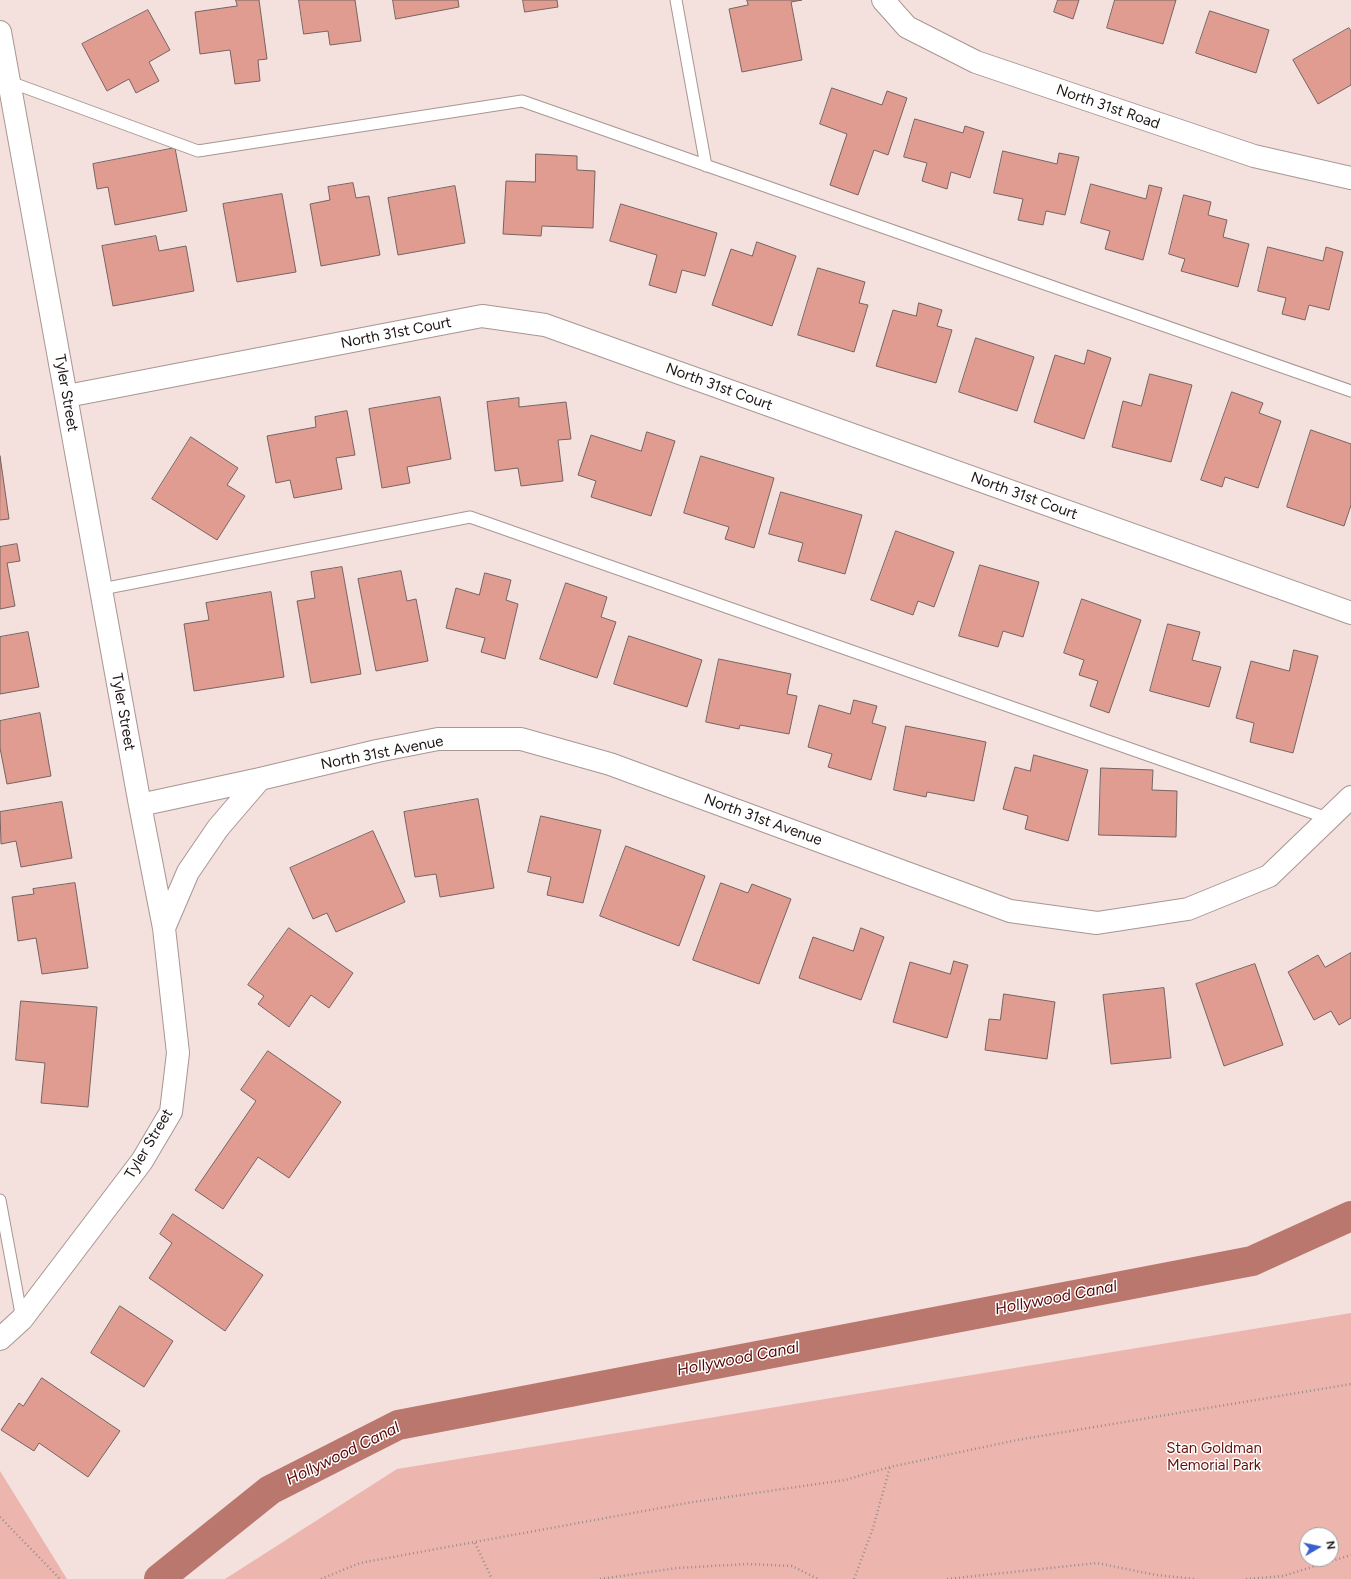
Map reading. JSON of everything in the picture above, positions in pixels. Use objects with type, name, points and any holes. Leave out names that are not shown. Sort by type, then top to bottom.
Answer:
[{"type":"street","name":"North 31st Road","points":[[883,0],[906,27],[976,62],[1254,156],[1351,178]]},
{"type":"street","name":"Tyler Street","points":[[0,32],[140,805],[164,928],[178,1053],[171,1112],[142,1161],[22,1319],[0,1339]]},
{"type":"street","name":"North 31st Court","points":[[67,396],[482,316],[544,325],[1351,613]]},
{"type":"street","name":"North 31st Avenue","points":[[140,805],[260,779],[377,751],[438,739],[521,739],[610,764],[1010,911],[1097,923],[1188,909],[1269,876],[1330,819],[1351,797]]},
{"type":"street","points":[[164,928],[188,872],[218,828],[260,779]]},
{"type":"lane","points":[[676,0],[706,166]]},
{"type":"lane","points":[[10,82],[198,150],[522,101],[1351,391]]},
{"type":"lane","points":[[102,589],[470,517],[1330,819]]},
{"type":"lane","points":[[0,1200],[22,1319]]},
{"type":"path","points":[[321,1579],[360,1563],[693,1502],[845,1480],[890,1467],[1017,1440],[1351,1384]]},
{"type":"path","points":[[854,1579],[873,1528],[890,1467]]},
{"type":"path","points":[[0,1517],[59,1578]]},
{"type":"path","points":[[475,1542],[492,1579]]},
{"type":"path","points":[[1246,1579],[1283,1576],[1351,1555]]},
{"type":"path","points":[[947,1579],[1097,1563],[1156,1575],[1196,1579]]},
{"type":"path","points":[[600,1579],[677,1568],[748,1564],[792,1566],[818,1579]]},
{"type":"green space","name":"Stan Goldman Memorial Park","points":[[1351,1313],[1351,1579],[225,1579],[397,1469]]},
{"type":"green space","points":[[0,1471],[67,1579],[0,1579]]},
{"type":"building","points":[[236,0],[259,0],[267,59],[258,60],[260,81],[235,84],[230,50],[200,54],[195,12],[237,6]]},
{"type":"building","points":[[299,0],[355,0],[361,41],[330,45],[328,31],[304,34]]},
{"type":"building","points":[[393,0],[458,0],[459,7],[396,19]]},
{"type":"building","points":[[523,0],[557,0],[558,7],[525,12]]},
{"type":"building","points":[[747,0],[802,0],[791,2],[802,60],[742,72],[729,9],[748,5]]},
{"type":"building","points":[[1058,0],[1079,0],[1073,19],[1054,12]]},
{"type":"building","points":[[1115,0],[1176,0],[1163,44],[1107,28]]},
{"type":"building","points":[[148,10],[170,50],[149,62],[159,81],[136,93],[129,79],[107,91],[82,44]]},
{"type":"building","points":[[1210,11],[1269,30],[1256,73],[1196,53]]},
{"type":"building","points":[[1349,28],[1351,31],[1351,85],[1318,104],[1293,60]]},
{"type":"building","points":[[832,88],[882,105],[887,91],[907,98],[888,155],[874,150],[858,195],[830,185],[847,134],[820,124]]},
{"type":"building","points":[[915,119],[963,133],[965,126],[984,132],[970,178],[951,172],[947,189],[922,181],[927,163],[904,157]]},
{"type":"building","points":[[175,148],[187,211],[115,225],[108,187],[97,189],[93,164]]},
{"type":"building","points":[[1003,151],[1057,164],[1059,153],[1079,157],[1065,215],[1046,211],[1043,225],[1018,220],[1023,199],[994,193]]},
{"type":"building","points":[[536,154],[577,156],[577,170],[595,171],[593,228],[542,226],[541,236],[503,234],[506,181],[535,182]]},
{"type":"building","points":[[353,183],[356,198],[369,196],[380,255],[321,266],[310,204],[330,200],[328,187]]},
{"type":"building","points":[[1091,184],[1146,199],[1149,185],[1162,188],[1143,260],[1105,249],[1110,231],[1081,223]]},
{"type":"building","points":[[455,186],[465,243],[398,255],[388,198]]},
{"type":"building","points":[[282,194],[296,272],[237,282],[223,204]]},
{"type":"building","points":[[1184,195],[1211,202],[1208,215],[1227,220],[1223,237],[1249,244],[1238,287],[1181,271],[1185,259],[1169,254]]},
{"type":"building","points":[[621,204],[717,233],[705,276],[682,270],[676,293],[649,285],[657,255],[610,241]]},
{"type":"building","points":[[156,236],[159,251],[186,246],[194,291],[113,306],[102,246]]},
{"type":"building","points":[[757,242],[796,256],[772,326],[712,305],[731,249],[752,256]]},
{"type":"building","points":[[1268,247],[1323,261],[1326,247],[1343,252],[1329,310],[1309,305],[1305,320],[1282,314],[1286,298],[1258,291]]},
{"type":"building","points":[[818,268],[865,282],[859,303],[868,305],[854,352],[798,335]]},
{"type":"building","points":[[919,303],[942,310],[937,326],[952,330],[936,383],[876,366],[893,310],[916,316]]},
{"type":"building","points":[[976,338],[1034,357],[1017,411],[959,392]]},
{"type":"building","points":[[1088,350],[1111,358],[1084,439],[1034,422],[1055,355],[1084,364]]},
{"type":"building","points":[[1150,374],[1192,385],[1171,462],[1112,447],[1123,401],[1141,406]]},
{"type":"building","points":[[1232,392],[1263,403],[1259,413],[1281,421],[1258,488],[1225,477],[1222,487],[1201,480]]},
{"type":"building","points":[[440,397],[451,459],[407,467],[410,483],[382,488],[369,409]]},
{"type":"building","points":[[519,398],[519,407],[566,402],[571,439],[558,440],[563,481],[521,486],[518,468],[495,471],[487,402]]},
{"type":"building","points":[[347,411],[355,455],[336,458],[342,489],[294,498],[290,480],[276,483],[267,436],[316,427],[315,417]]},
{"type":"building","points":[[1311,430],[1351,444],[1351,505],[1344,526],[1287,507]]},
{"type":"building","points":[[647,432],[675,441],[651,516],[591,497],[596,481],[578,475],[591,435],[641,451]]},
{"type":"building","points":[[191,437],[238,468],[227,485],[245,496],[217,540],[152,499]]},
{"type":"building","points":[[0,456],[9,519],[0,520]]},
{"type":"building","points":[[701,456],[774,478],[754,548],[725,539],[729,527],[684,513]]},
{"type":"building","points":[[781,492],[862,515],[845,574],[798,561],[803,543],[769,534]]},
{"type":"building","points":[[896,531],[954,552],[934,607],[918,601],[913,615],[871,600]]},
{"type":"building","points":[[17,544],[20,561],[7,563],[15,606],[0,609],[0,547]]},
{"type":"building","points":[[980,565],[1039,582],[1023,637],[1003,631],[998,647],[959,636]]},
{"type":"building","points":[[342,567],[361,674],[311,683],[297,601],[315,598],[311,572]]},
{"type":"building","points":[[401,571],[407,601],[416,599],[428,661],[376,671],[358,579]]},
{"type":"building","points":[[485,573],[511,580],[506,600],[518,604],[505,659],[481,652],[485,638],[446,628],[456,588],[479,595]]},
{"type":"building","points":[[566,583],[607,597],[601,617],[616,622],[597,678],[540,659]]},
{"type":"building","points":[[271,592],[284,677],[194,691],[184,624],[209,620],[206,603]]},
{"type":"building","points":[[1082,599],[1141,620],[1109,713],[1090,706],[1098,681],[1079,675],[1084,660],[1064,653]]},
{"type":"building","points":[[1168,624],[1200,632],[1192,660],[1221,667],[1209,707],[1150,691]]},
{"type":"building","points":[[28,632],[39,687],[0,694],[0,637]]},
{"type":"building","points":[[629,636],[702,660],[687,707],[614,684]]},
{"type":"building","points":[[1294,650],[1318,656],[1293,753],[1250,742],[1254,723],[1236,718],[1251,661],[1289,671]]},
{"type":"building","points":[[719,659],[791,674],[787,694],[797,696],[789,734],[740,725],[739,729],[706,722]]},
{"type":"building","points":[[854,700],[877,706],[872,723],[886,727],[871,780],[828,767],[832,754],[808,747],[819,705],[850,714]]},
{"type":"building","points":[[40,713],[51,776],[7,784],[0,748],[0,721]]},
{"type":"building","points":[[906,726],[986,742],[974,801],[927,792],[926,797],[894,790]]},
{"type":"building","points":[[1034,755],[1088,770],[1068,841],[1025,829],[1028,816],[1003,809],[1015,767],[1030,771]]},
{"type":"building","points":[[1101,768],[1153,770],[1152,790],[1177,791],[1176,837],[1099,835]]},
{"type":"building","points":[[478,799],[494,888],[440,897],[436,874],[415,877],[404,812]]},
{"type":"building","points":[[62,802],[72,858],[21,867],[16,841],[1,844],[0,812]]},
{"type":"building","points":[[541,816],[601,830],[583,903],[547,895],[551,877],[528,872]]},
{"type":"building","points":[[373,831],[405,902],[336,932],[327,913],[313,919],[290,868]]},
{"type":"building","points":[[626,846],[705,876],[679,946],[600,916]]},
{"type":"building","points":[[75,883],[88,968],[42,974],[36,938],[18,941],[12,897],[34,894],[33,889]]},
{"type":"building","points":[[721,883],[748,893],[752,884],[791,899],[759,984],[693,960]]},
{"type":"building","points":[[289,928],[353,973],[329,1008],[311,995],[289,1027],[258,1004],[264,996],[248,985]]},
{"type":"building","points":[[861,928],[884,937],[861,1000],[799,978],[813,937],[853,951]]},
{"type":"building","points":[[1351,953],[1351,1018],[1339,1025],[1331,1011],[1314,1020],[1288,972],[1318,955],[1325,967]]},
{"type":"building","points":[[954,961],[968,965],[947,1038],[893,1022],[910,962],[950,974]]},
{"type":"building","points":[[1255,964],[1283,1045],[1224,1066],[1196,984]]},
{"type":"building","points":[[1164,988],[1171,1058],[1111,1064],[1103,995]]},
{"type":"building","points":[[1004,994],[1055,1002],[1047,1059],[985,1050],[989,1019],[1000,1020]]},
{"type":"building","points":[[21,1001],[97,1007],[88,1107],[41,1103],[45,1063],[16,1060]]},
{"type":"building","points":[[268,1051],[341,1102],[289,1178],[258,1157],[223,1209],[195,1190],[256,1101],[241,1090]]},
{"type":"building","points":[[173,1214],[263,1275],[225,1331],[149,1278],[172,1243],[160,1234]]},
{"type":"building","points":[[120,1306],[173,1341],[144,1387],[91,1353]]},
{"type":"building","points":[[42,1378],[120,1431],[88,1477],[39,1443],[34,1451],[1,1430],[19,1403],[23,1406]]},
{"type":"waterway","name":"Hollywood Canal","points":[[159,1579],[270,1490],[398,1425],[1252,1261],[1351,1216]]}]
